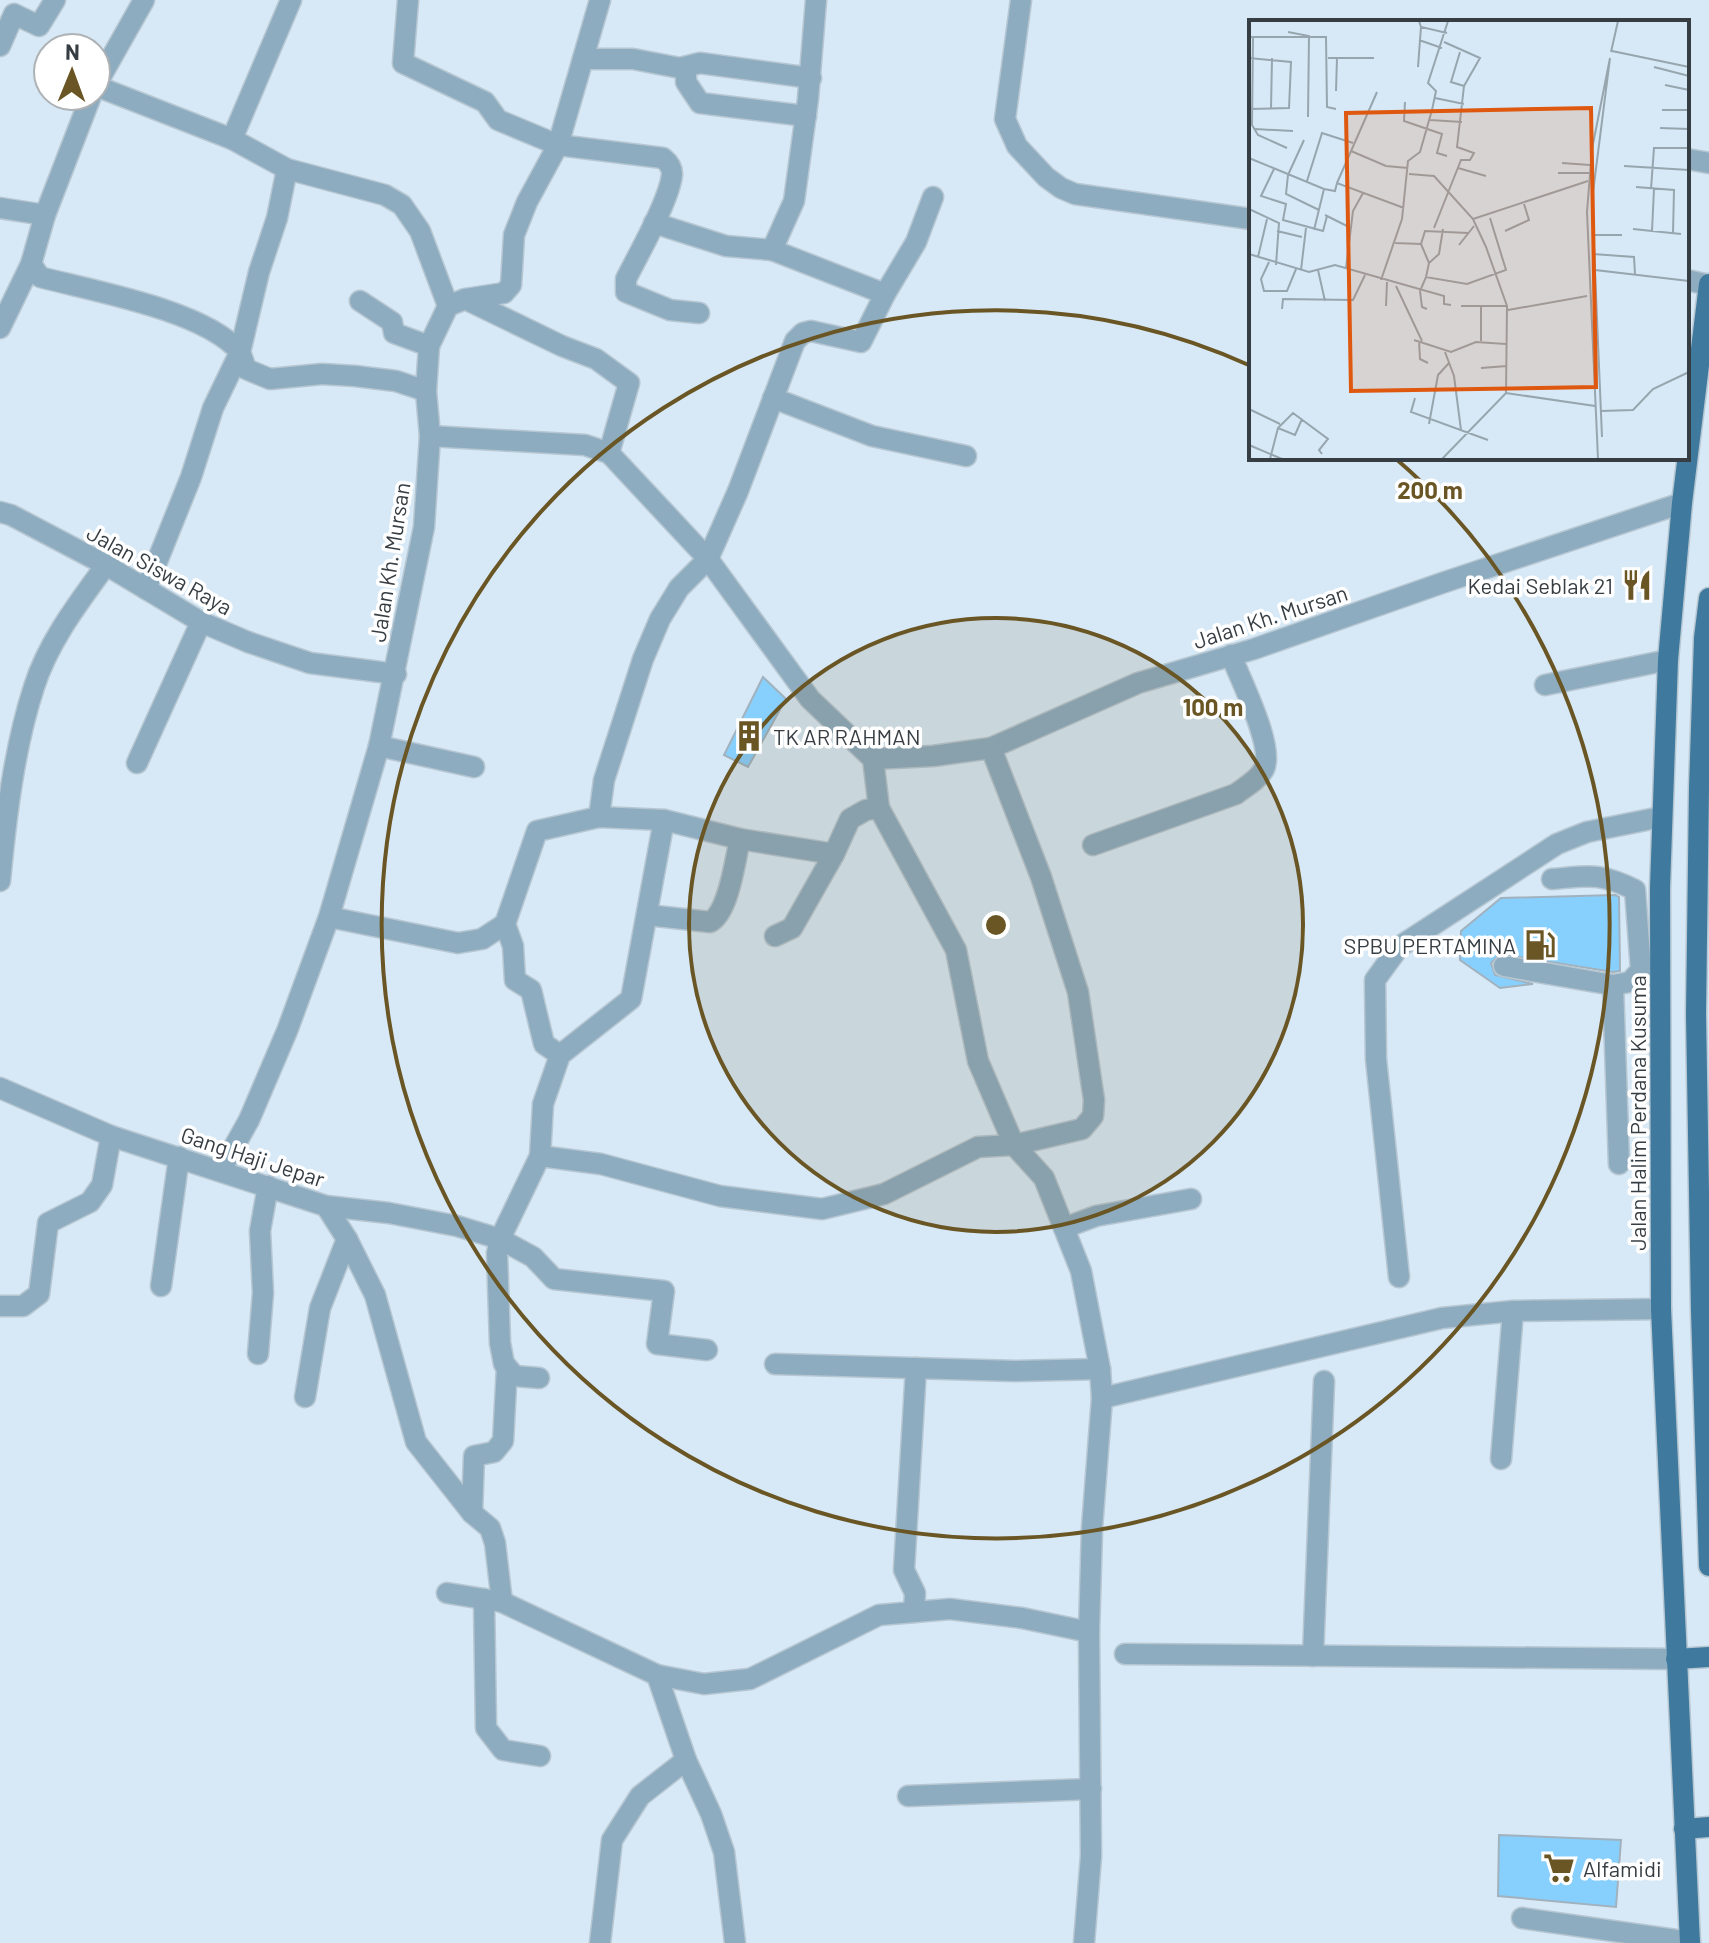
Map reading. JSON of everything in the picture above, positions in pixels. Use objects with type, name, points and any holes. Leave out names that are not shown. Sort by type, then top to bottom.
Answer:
[{"type":"main road","name":"Jalan Halim Perdana Kusuma","points":[[1689,422],[1691,391],[1709,285]]},
{"type":"main road","name":"Jalan Halim Perdana Kusuma","points":[[1686,460],[1668,660],[1660,888],[1650,972],[1661,1309],[1690,1942]]},
{"type":"main road","points":[[1709,598],[1702,1014],[1709,1553]]},
{"type":"main road","points":[[1676,1659],[1709,1657]]},
{"type":"main road","points":[[1684,1829],[1709,1827]]},
{"type":"street","points":[[0,46],[14,14],[39,26],[55,0]]},
{"type":"street","points":[[112,57],[144,0]]},
{"type":"street","points":[[232,139],[291,0]]},
{"type":"street","points":[[408,0],[403,63],[485,102],[498,120],[558,145],[663,158],[669,163],[672,173],[654,223],[626,279],[626,292],[670,310],[699,313]]},
{"type":"street","points":[[456,302],[494,297],[504,293],[511,285],[514,235],[527,202],[558,145],[600,0]]},
{"type":"street","points":[[772,250],[794,201],[811,78],[816,0]]},
{"type":"street","points":[[1021,0],[1005,119],[1017,146],[1046,177],[1075,194],[1249,219]]},
{"type":"street","points":[[583,59],[633,59],[686,68],[700,63],[811,78]]},
{"type":"street","points":[[686,68],[686,82],[700,103],[806,116]]},
{"type":"street","points":[[112,92],[232,139],[287,169],[385,195],[402,205],[420,231],[456,302],[596,359],[629,383],[609,453]]},
{"type":"street","points":[[0,328],[31,264],[45,215],[85,112]]},
{"type":"street","points":[[1689,159],[1709,163]]},
{"type":"street","points":[[146,589],[191,477],[213,408],[240,352],[259,272],[277,218],[287,169]]},
{"type":"street","points":[[599,817],[604,780],[643,659],[660,619],[679,588],[708,559],[738,491],[795,341],[803,333],[811,331],[861,342],[916,242],[933,197]]},
{"type":"street","points":[[0,208],[45,215]]},
{"type":"street","points":[[654,223],[726,246],[772,250],[885,294]]},
{"type":"street","points":[[31,264],[40,277],[172,311],[205,326],[240,352],[246,369],[270,379],[322,374],[355,376],[396,381],[426,391]]},
{"type":"street","points":[[1689,280],[1709,285]]},
{"type":"street","points":[[360,301],[392,322],[394,333],[429,346]]},
{"type":"street","name":"Jalan Kh. Mursan","points":[[221,1170],[249,1120],[287,1031],[329,917],[379,746],[424,527],[430,436],[426,391],[429,346],[456,302]]},
{"type":"street","points":[[773,398],[872,436],[966,456]]},
{"type":"street","points":[[430,436],[585,445],[609,453],[708,559],[810,699],[873,759],[879,808],[956,950],[978,1061],[1014,1145],[1044,1178],[1064,1228],[1081,1271],[1100,1369],[1102,1398],[1092,1528],[1089,1632],[1091,1856],[1084,1943]]},
{"type":"street","name":"Jalan Kh. Mursan","points":[[873,759],[933,756],[991,748],[1138,683],[1231,655],[1682,503]]},
{"type":"street","name":"Jalan Siswa Raya","points":[[0,512],[106,565],[201,622],[248,642],[310,663],[396,674]]},
{"type":"street","points":[[0,881],[4,796],[34,685],[67,618],[106,565]]},
{"type":"street","points":[[137,763],[201,622]]},
{"type":"street","points":[[1093,845],[1236,794],[1254,781],[1265,767],[1265,743],[1231,655]]},
{"type":"street","points":[[1545,685],[1668,660]]},
{"type":"street","points":[[379,746],[474,767]]},
{"type":"street","points":[[540,1156],[601,1164],[720,1196],[822,1209],[884,1194],[978,1147],[1014,1145],[1082,1129],[1093,1116],[1094,1100],[1078,992],[1041,877],[991,748]]},
{"type":"street","points":[[775,936],[792,928],[850,819],[866,810],[879,808]]},
{"type":"street","points":[[329,917],[458,943],[482,939],[505,924],[537,831],[599,817],[664,820],[740,839],[834,854]]},
{"type":"street","points":[[1399,1277],[1376,1059],[1375,980],[1399,947],[1557,844],[1598,830],[1661,817]]},
{"type":"street","points":[[472,1513],[474,1456],[494,1452],[503,1441],[507,1367],[500,1343],[497,1253],[500,1239],[540,1156],[543,1104],[560,1055],[631,999],[664,820]]},
{"type":"street","points":[[647,915],[710,922],[718,917],[724,907],[740,839]]},
{"type":"street","points":[[1552,879],[1595,876],[1613,878],[1635,890],[1660,888]]},
{"type":"street","points":[[1504,966],[1613,985],[1630,982],[1650,972],[1635,890]]},
{"type":"street","points":[[505,924],[513,946],[515,980],[531,990],[544,1044],[560,1055]]},
{"type":"street","points":[[1613,985],[1619,1164]]},
{"type":"street","name":"Gang Haji Jepar","points":[[0,1088],[111,1136],[326,1206],[389,1213],[457,1226],[500,1239],[533,1257],[554,1279],[664,1291],[657,1344],[707,1350]]},
{"type":"street","points":[[0,1306],[23,1306],[39,1294],[48,1223],[90,1202],[102,1185],[111,1136]]},
{"type":"street","points":[[161,1286],[179,1157]]},
{"type":"street","points":[[258,1354],[263,1293],[260,1231],[268,1186]]},
{"type":"street","points":[[1064,1228],[1096,1216],[1191,1199]]},
{"type":"street","points":[[326,1206],[347,1239],[375,1295],[416,1442],[472,1513],[490,1528],[495,1543],[486,1728],[503,1750],[540,1756]]},
{"type":"street","points":[[305,1397],[320,1308],[347,1239]]},
{"type":"street","points":[[1102,1398],[1433,1319],[1513,1311],[1661,1309]]},
{"type":"street","points":[[1501,1459],[1513,1311]]},
{"type":"street","points":[[775,1364],[1100,1369]]},
{"type":"street","points":[[507,1367],[515,1376],[539,1378]]},
{"type":"street","points":[[914,1612],[915,1593],[904,1570],[916,1368]]},
{"type":"street","points":[[1313,1656],[1324,1381]]},
{"type":"street","points":[[447,1593],[493,1601],[657,1675],[704,1684],[750,1679],[879,1615],[964,1611],[1022,1618],[1089,1632]]},
{"type":"street","points":[[1125,1654],[1676,1659]]},
{"type":"street","points":[[657,1675],[686,1760],[711,1814],[724,1852],[735,1943]]},
{"type":"street","points":[[600,1943],[612,1840],[640,1796],[686,1760]]},
{"type":"street","points":[[908,1796],[1091,1789]]},
{"type":"street","points":[[1522,1918],[1690,1942]]},
{"type":"building","name":"TK AR RAHMAN","points":[[763,677],[786,699],[748,767],[724,755]]},
{"type":"building","name":"SPBU PERTAMINA","points":[[1619,897],[1620,971],[1500,954],[1491,963],[1495,975],[1533,984],[1500,988],[1460,960],[1461,931],[1501,898]]},
{"type":"building","name":"Alfamidi","points":[[1499,1835],[1621,1840],[1616,1907],[1498,1896]]},
{"type":"place","name":"Kedai Seblak 21","points":[[1637,585]]},
{"type":"place","name":"TK AR RAHMAN","points":[[749,736]]},
{"type":"place","name":"SPBU PERTAMINA","points":[[1540,945]]},
{"type":"place","name":"Alfamidi","points":[[1559,1868]]}]
